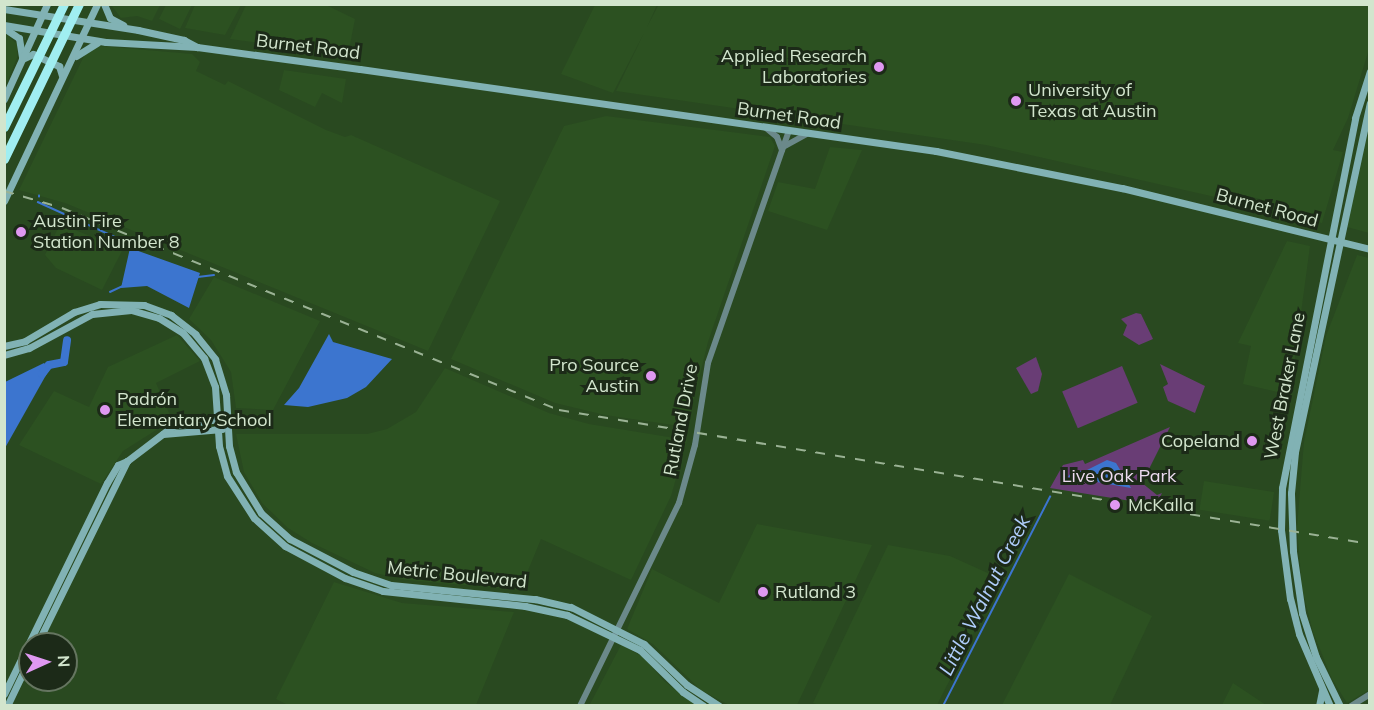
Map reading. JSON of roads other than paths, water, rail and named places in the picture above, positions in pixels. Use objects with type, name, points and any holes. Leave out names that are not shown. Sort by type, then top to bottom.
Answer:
[{"type":"highway","points":[[4,127],[64,4]]},
{"type":"highway","points":[[4,159],[79,4]]},
{"type":"main road","points":[[4,99],[47,4]]},
{"type":"main road","points":[[4,201],[97,4]]},
{"type":"main road","points":[[104,4],[110,18],[128,28]]},
{"type":"main road","name":"Burnet Road","points":[[4,9],[128,28],[184,40],[197,47]]},
{"type":"main road","points":[[4,27],[19,38],[22,58]]},
{"type":"main road","name":"Burnet Road","points":[[4,27],[101,41],[197,47],[808,133],[1044,171],[1370,249]]},
{"type":"main road","points":[[72,59],[88,46],[101,41]]},
{"type":"main road","points":[[22,58],[33,54],[59,66],[62,79]]},
{"type":"main road","name":"West Braker Lane","points":[[1340,705],[1316,657],[1299,596],[1291,535],[1292,473],[1335,241],[1355,118],[1370,70]]},
{"type":"main road","name":"West Braker Lane","points":[[1330,705],[1322,690],[1290,599],[1281,530],[1283,479],[1335,241],[1370,103]]},
{"type":"main road","name":"Metric Boulevard","points":[[4,346],[33,336],[79,314],[100,308],[131,310],[150,315],[190,335],[219,369],[228,419],[230,452],[242,484],[276,534]]},
{"type":"main road","name":"Metric Boulevard","points":[[4,355],[28,348],[79,314]]},
{"type":"main road","name":"Metric Boulevard","points":[[190,335],[210,373],[223,465],[234,489],[276,534],[384,587],[571,608],[653,651],[687,690],[704,705]]},
{"type":"main road","points":[[4,693],[105,495],[127,461],[173,426],[228,419]]},
{"type":"main road","points":[[163,434],[228,429]]},
{"type":"main road","points":[[42,632],[105,495]]},
{"type":"main road","points":[[1290,599],[1299,596]]},
{"type":"main road","points":[[7,705],[9,686]]},
{"type":"main road","name":"Metric Boulevard","points":[[687,690],[719,705]]},
{"type":"main road","points":[[1319,705],[1322,690]]},
{"type":"street","points":[[766,128],[777,137],[782,152]]},
{"type":"street","name":"Rutland Drive","points":[[580,705],[679,503],[695,445],[708,363],[789,131]]},
{"type":"street","points":[[782,152],[791,140],[808,133]]},
{"type":"street","points":[[1351,705],[1370,694]]},
{"type":"water","points":[[130,248],[200,273],[189,308],[147,286],[121,288]]},
{"type":"water","points":[[329,334],[333,342],[392,359],[366,387],[347,398],[308,407],[284,405],[299,388]]},
{"type":"water","points":[[44,363],[50,368],[5,448],[5,382]]},
{"type":"water","points":[[1107,460],[1116,463],[1131,488],[1068,477],[1074,469],[1083,472]]},
{"type":"waterway","points":[[38,202],[133,245],[137,251]]},
{"type":"waterway","points":[[198,277],[214,275]]},
{"type":"waterway","points":[[110,292],[123,286]]},
{"type":"waterway","points":[[42,374],[49,365],[64,362],[67,340]]},
{"type":"waterway","name":"Little Walnut Creek","points":[[943,706],[1050,497]]},
{"type":"railway","points":[[4,191],[62,208],[559,410],[1370,544]]},
{"type":"place","name":"Applied Research Laboratories","points":[[879,67]]},
{"type":"place","name":"University of Texas at Austin","points":[[1016,101]]},
{"type":"place","name":"Austin Fire Station Number 8","points":[[21,232]]},
{"type":"place","name":"Pro Source Austin","points":[[651,376]]},
{"type":"place","name":"Padrón Elementary School","points":[[105,410]]},
{"type":"place","name":"Copeland","points":[[1252,441]]},
{"type":"place","name":"McKalla","points":[[1115,505]]},
{"type":"place","name":"Rutland 3","points":[[763,592]]},
{"type":"park label","name":"Live Oak Park","points":[[1119,476]]}]
